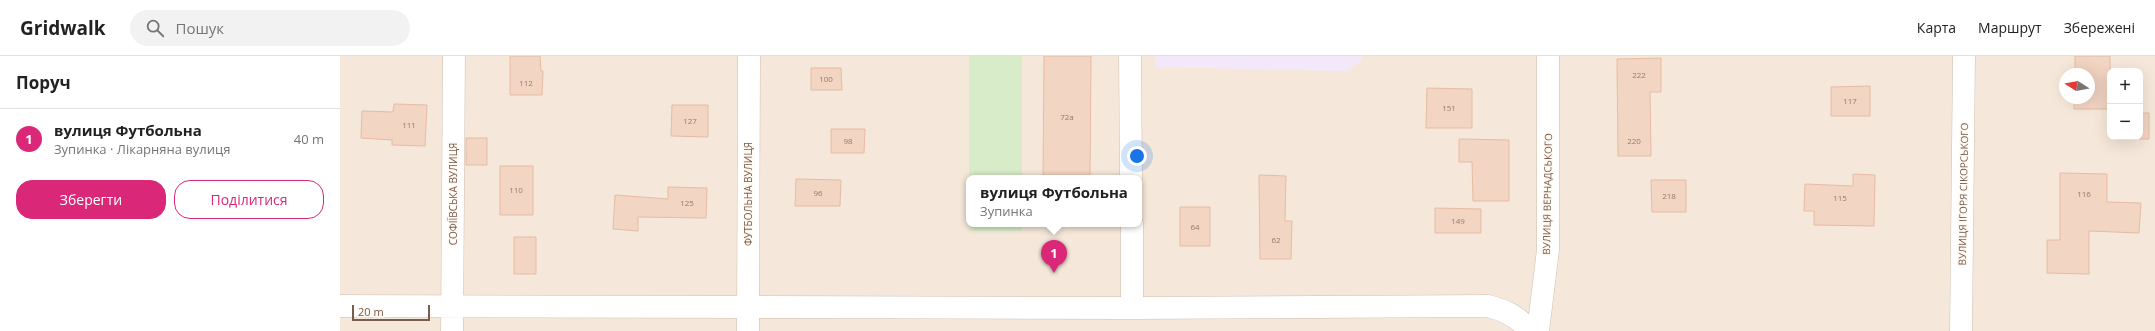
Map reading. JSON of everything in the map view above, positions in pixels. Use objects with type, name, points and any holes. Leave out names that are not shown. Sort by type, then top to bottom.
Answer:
[{"type":"street","name":"СОФІЇВСЬКА ВУЛИЦЯ","points":[[452,331],[454,56]]},
{"type":"street","name":"ФУТБОЛЬНА ВУЛИЦЯ","points":[[748,331],[749,56]]},
{"type":"street","points":[[1130,56],[1131,175]]},
{"type":"street","name":"ВУЛИЦЯ ВЕРНАДСЬКОГО","points":[[1538,331],[1548,250],[1548,56]]},
{"type":"street","name":"ВУЛИЦЯ ІГОРЯ СІКОРСЬКОГО","points":[[1961,331],[1964,56]]},
{"type":"street","points":[[1132,227],[1132,308]]},
{"type":"street","points":[[340,306],[1132,308],[1488,306],[1508,312],[1525,326],[1528,331]]},
{"type":"shaded area","points":[[340,56],[2155,56],[2155,331],[340,331]]},
{"type":"shaded area","points":[[1155,56],[1362,56],[1362,60],[1346,71],[1155,67]]},
{"type":"green space","points":[[969,56],[1022,56],[1022,175],[969,175]]},
{"type":"green space","points":[[969,227],[1022,227],[1022,231],[969,231]]},
{"type":"building","points":[[510,56],[540,56],[541,71],[543,71],[542,95],[510,95]]},
{"type":"building","points":[[1044,56],[1091,56],[1090,175],[1043,175]]},
{"type":"building","points":[[2075,56],[2110,56],[2110,68],[2107,68],[2107,109],[2074,109],[2074,104],[2095,104],[2095,68],[2075,68]]},
{"type":"building","points":[[1661,58],[1661,92],[1650,92],[1651,156],[1618,156],[1617,59]]},
{"type":"building","points":[[811,68],[841,68],[842,90],[811,90]]},
{"type":"building","points":[[1870,86],[1870,116],[1831,116],[1831,87]]},
{"type":"building","points":[[1427,88],[1472,89],[1472,128],[1426,128]]},
{"type":"building","points":[[394,104],[427,105],[425,146],[392,145],[392,140],[361,138],[362,111],[393,112]]},
{"type":"building","points":[[672,105],[708,105],[708,137],[671,136]]},
{"type":"building","points":[[2143,113],[2149,113],[2149,139],[2143,139]]},
{"type":"building","points":[[831,129],[865,129],[864,153],[831,153]]},
{"type":"building","points":[[466,138],[487,138],[487,165],[466,165]]},
{"type":"building","points":[[1459,139],[1509,140],[1509,201],[1473,201],[1472,162],[1459,162]]},
{"type":"building","points":[[500,166],[533,166],[533,215],[500,215]]},
{"type":"building","points":[[2060,173],[2107,174],[2107,202],[2141,203],[2139,233],[2089,231],[2089,274],[2047,273],[2047,240],[2060,240]]},
{"type":"building","points":[[1853,174],[1875,175],[1874,226],[1814,225],[1814,211],[1804,211],[1805,184],[1853,186]]},
{"type":"building","points":[[1259,175],[1286,176],[1285,221],[1292,221],[1291,259],[1260,259]]},
{"type":"building","points":[[796,179],[841,180],[840,206],[795,206]]},
{"type":"building","points":[[1651,180],[1686,180],[1686,212],[1652,212]]},
{"type":"building","points":[[668,187],[707,188],[706,218],[638,217],[638,231],[613,229],[615,195],[668,199]]},
{"type":"building","points":[[1180,207],[1210,207],[1210,246],[1180,246]]},
{"type":"building","points":[[1435,208],[1481,209],[1481,233],[1435,233]]},
{"type":"building","points":[[514,237],[536,237],[536,274],[514,274]]},
{"type":"place","name":"вулиця Футбольна","points":[[1054,273]]}]
